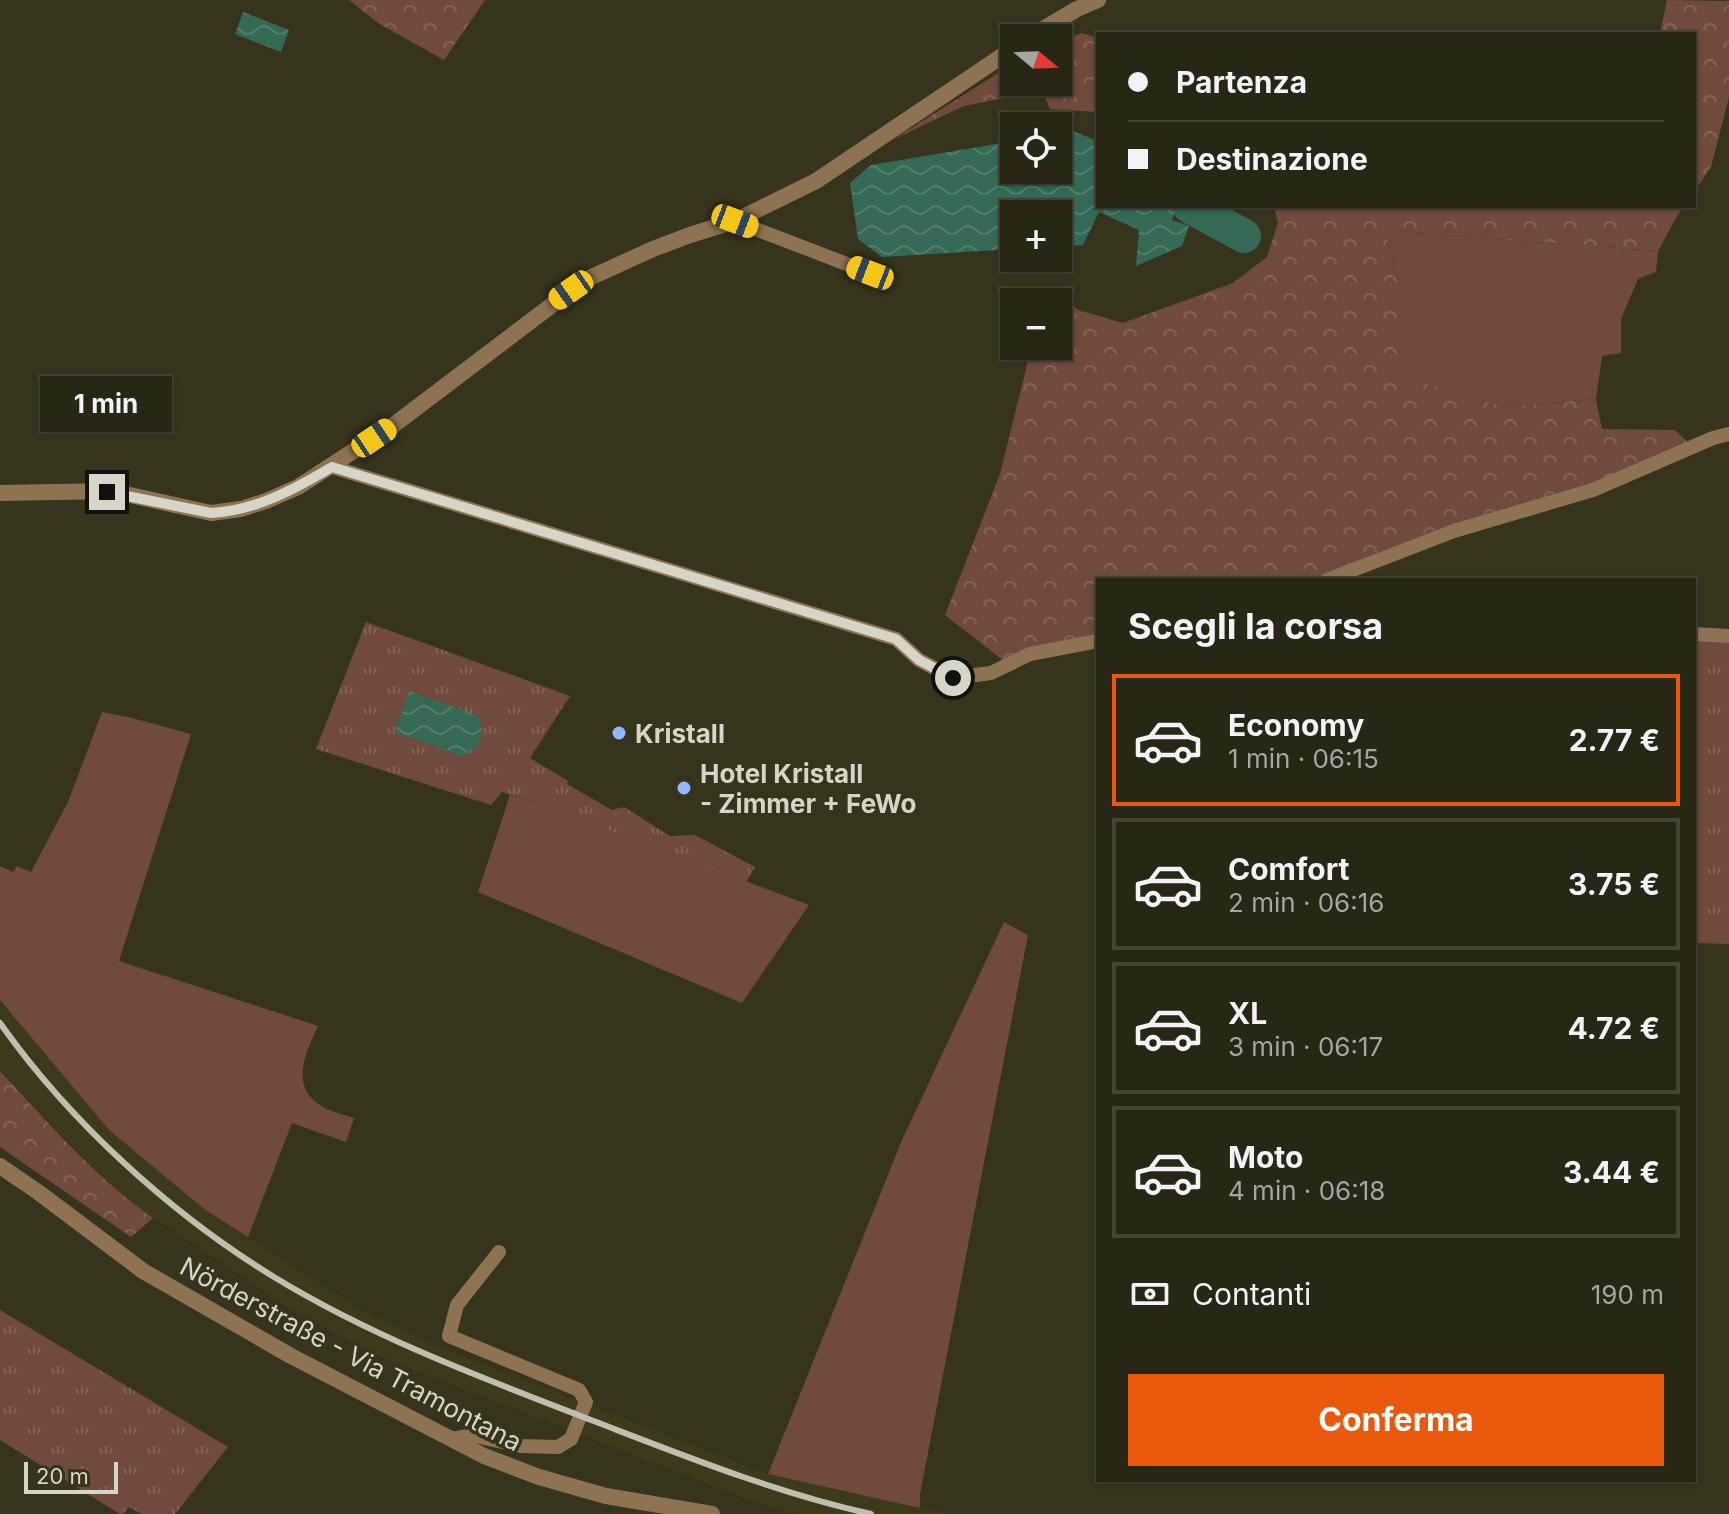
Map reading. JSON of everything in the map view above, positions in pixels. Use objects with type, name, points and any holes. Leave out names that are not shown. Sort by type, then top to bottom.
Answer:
[{"type":"street","points":[[1052,24],[1098,0]]},
{"type":"street","points":[[0,493],[112,491],[211,513],[266,501],[332,467],[395,424],[585,280],[653,249],[735,221],[816,181],[1000,58]]},
{"type":"street","name":"Nörderstraße - Via Tramontana","points":[[0,1166],[143,1271],[291,1356],[484,1456],[539,1477],[606,1496],[712,1514]]},
{"type":"lane","points":[[735,221],[870,273]]},
{"type":"lane","points":[[1332,578],[1454,531],[1593,490],[1729,434]]},
{"type":"lane","points":[[332,467],[896,639],[919,660],[953,678],[991,673],[1030,654],[1096,641]]},
{"type":"lane","points":[[1696,634],[1727,636]]},
{"type":"lane","points":[[451,1439],[471,1435],[521,1446],[558,1447],[571,1439],[586,1402],[579,1390],[449,1336],[457,1305],[499,1252]]},
{"type":"shaded area","points":[[0,1000],[109,1130],[204,1209],[357,1307],[441,1348],[768,1474],[952,1514],[795,1514],[760,1504],[391,1361],[298,1314],[125,1198],[46,1119],[0,1070]]},
{"type":"green space","points":[[349,0],[485,0],[444,60],[378,23]]},
{"type":"green space","points":[[1667,0],[1729,1],[1729,97],[1711,167],[1696,189],[1696,32],[1660,32]]},
{"type":"green space","points":[[1082,33],[1096,37],[1096,112],[1050,109],[1045,96],[1072,96],[1072,37]]},
{"type":"green space","points":[[1000,72],[1000,96],[1013,96],[964,106],[894,139]]},
{"type":"green space","points":[[1274,208],[1683,208],[1658,251],[1396,230],[1387,237],[1400,287],[1400,376],[1505,407],[1596,399],[1602,429],[1675,430],[1693,447],[1334,578],[1096,578],[1096,642],[1009,665],[945,615],[1000,474],[1028,360],[1072,360],[1072,304],[1078,310],[1123,323],[1233,283],[1267,257],[1278,223]]},
{"type":"green space","points":[[1396,230],[1658,251],[1656,272],[1638,279],[1621,319],[1621,353],[1602,356],[1596,399],[1505,407],[1399,376],[1400,287],[1387,237]]},
{"type":"green space","points":[[366,622],[570,696],[530,758],[612,810],[624,807],[670,836],[695,835],[755,867],[746,882],[502,792],[491,805],[316,749]]},
{"type":"green space","points":[[1696,636],[1729,640],[1729,944],[1696,943]]},
{"type":"green space","points":[[102,712],[191,734],[119,961],[318,1026],[305,1059],[303,1080],[306,1090],[323,1107],[354,1118],[346,1142],[292,1123],[248,1237],[204,1209],[109,1130],[0,1000],[0,866],[13,872],[17,866],[31,872],[68,802]]},
{"type":"green space","points":[[510,795],[809,905],[742,1003],[478,892]]},
{"type":"green space","points":[[1004,922],[1028,935],[920,1494],[920,1508],[768,1474],[902,1140]]},
{"type":"green space","points":[[0,1071],[92,1167],[153,1218],[131,1237],[0,1147]]},
{"type":"green space","points":[[0,1310],[228,1447],[175,1514],[141,1514],[129,1507],[120,1514],[0,1440]]},
{"type":"water","points":[[243,12],[289,30],[281,52],[235,34]]},
{"type":"water","points":[[1072,131],[1096,140],[1096,208],[1176,208],[1172,220],[1189,226],[1182,246],[1136,266],[1139,230],[1099,212],[1083,245],[1072,246],[1072,200],[1000,200],[1000,250],[882,257],[858,239],[850,183],[871,165],[1000,143],[1000,184],[1072,184]]},
{"type":"water","points":[[409,691],[478,716],[482,732],[478,746],[462,756],[395,732]]},
{"type":"waterway","points":[[1193,208],[1244,236]]},
{"type":"railway","points":[[0,1023],[58,1096],[125,1164],[198,1225],[310,1298],[423,1353],[686,1457],[833,1505],[871,1514]]},
{"type":"place","name":"Kristall","points":[[619,733]]},
{"type":"place","name":"Hotel Kristall - Zimmer + FeWo","points":[[684,788]]},
{"type":"route","points":[[107,492],[211,513],[225,512],[266,501],[332,467],[896,639],[919,660],[953,678]]}]
